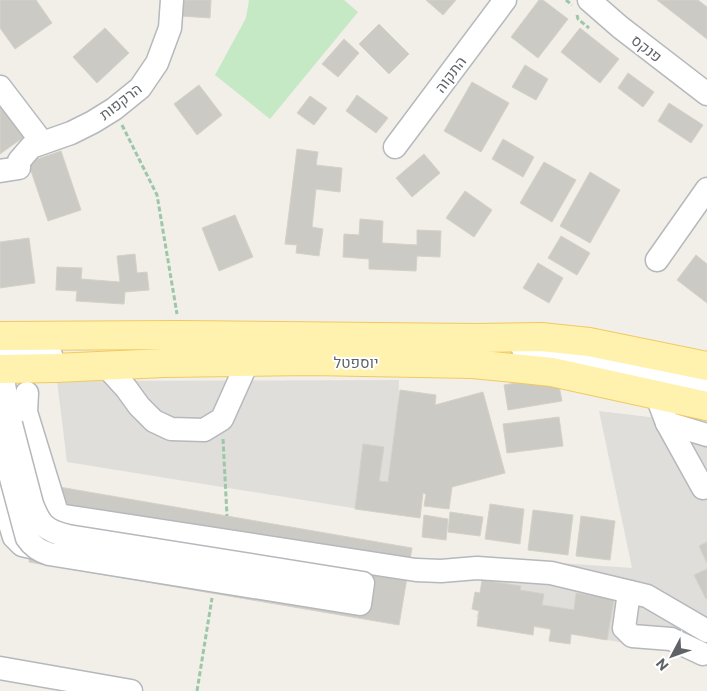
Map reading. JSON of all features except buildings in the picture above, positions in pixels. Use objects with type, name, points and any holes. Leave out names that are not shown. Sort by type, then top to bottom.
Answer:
[{"type":"main road","name":"יוספטל","points":[[0,336],[541,337],[566,339],[631,350],[707,366]]},
{"type":"main road","name":"יוספטל","points":[[0,364],[55,368],[163,363],[330,361],[473,364],[552,372],[707,406]]},
{"type":"street","name":"הרקפות","points":[[0,171],[19,168],[19,160],[31,147],[71,133],[114,109],[140,88],[158,64],[170,28],[172,0]]},
{"type":"street","name":"התקוה","points":[[395,148],[505,0]]},
{"type":"street","name":"פנקס","points":[[589,0],[620,28],[707,94]]},
{"type":"street","points":[[0,87],[42,142]]},
{"type":"street","points":[[657,260],[707,189]]},
{"type":"street","points":[[475,338],[625,365],[707,386]]},
{"type":"street","points":[[55,368],[37,382],[27,393],[6,431],[32,504],[39,519],[48,530],[68,536],[363,583],[360,604],[49,554],[32,546],[27,538],[6,431],[0,364],[110,355],[163,363]]},
{"type":"street","points":[[105,365],[154,421],[171,429],[204,430],[222,419],[244,370],[250,362]]},
{"type":"street","points":[[613,384],[707,386]]},
{"type":"street","points":[[27,393],[26,412],[70,554]]},
{"type":"street","points":[[656,394],[667,423],[703,488]]},
{"type":"street","points":[[667,423],[707,435]]},
{"type":"street","points":[[0,492],[14,537],[18,542],[26,546],[354,598],[358,561]]},
{"type":"street","points":[[58,515],[416,570],[477,568],[551,573],[648,596],[707,631]]},
{"type":"street","points":[[629,592],[624,628],[632,636],[671,639],[703,654]]},
{"type":"street","points":[[0,668],[131,691]]},
{"type":"path","points":[[114,109],[157,195],[180,335]]},
{"type":"path","points":[[222,419],[227,516]]},
{"type":"path","points":[[197,691],[213,593]]},
{"type":"shaded area","points":[[399,380],[396,515],[67,462],[57,381]]},
{"type":"shaded area","points":[[599,411],[707,424],[707,659],[476,617],[501,559],[632,568]]},
{"type":"green space","points":[[249,0],[344,0],[358,12],[270,119],[215,75],[246,18]]}]
